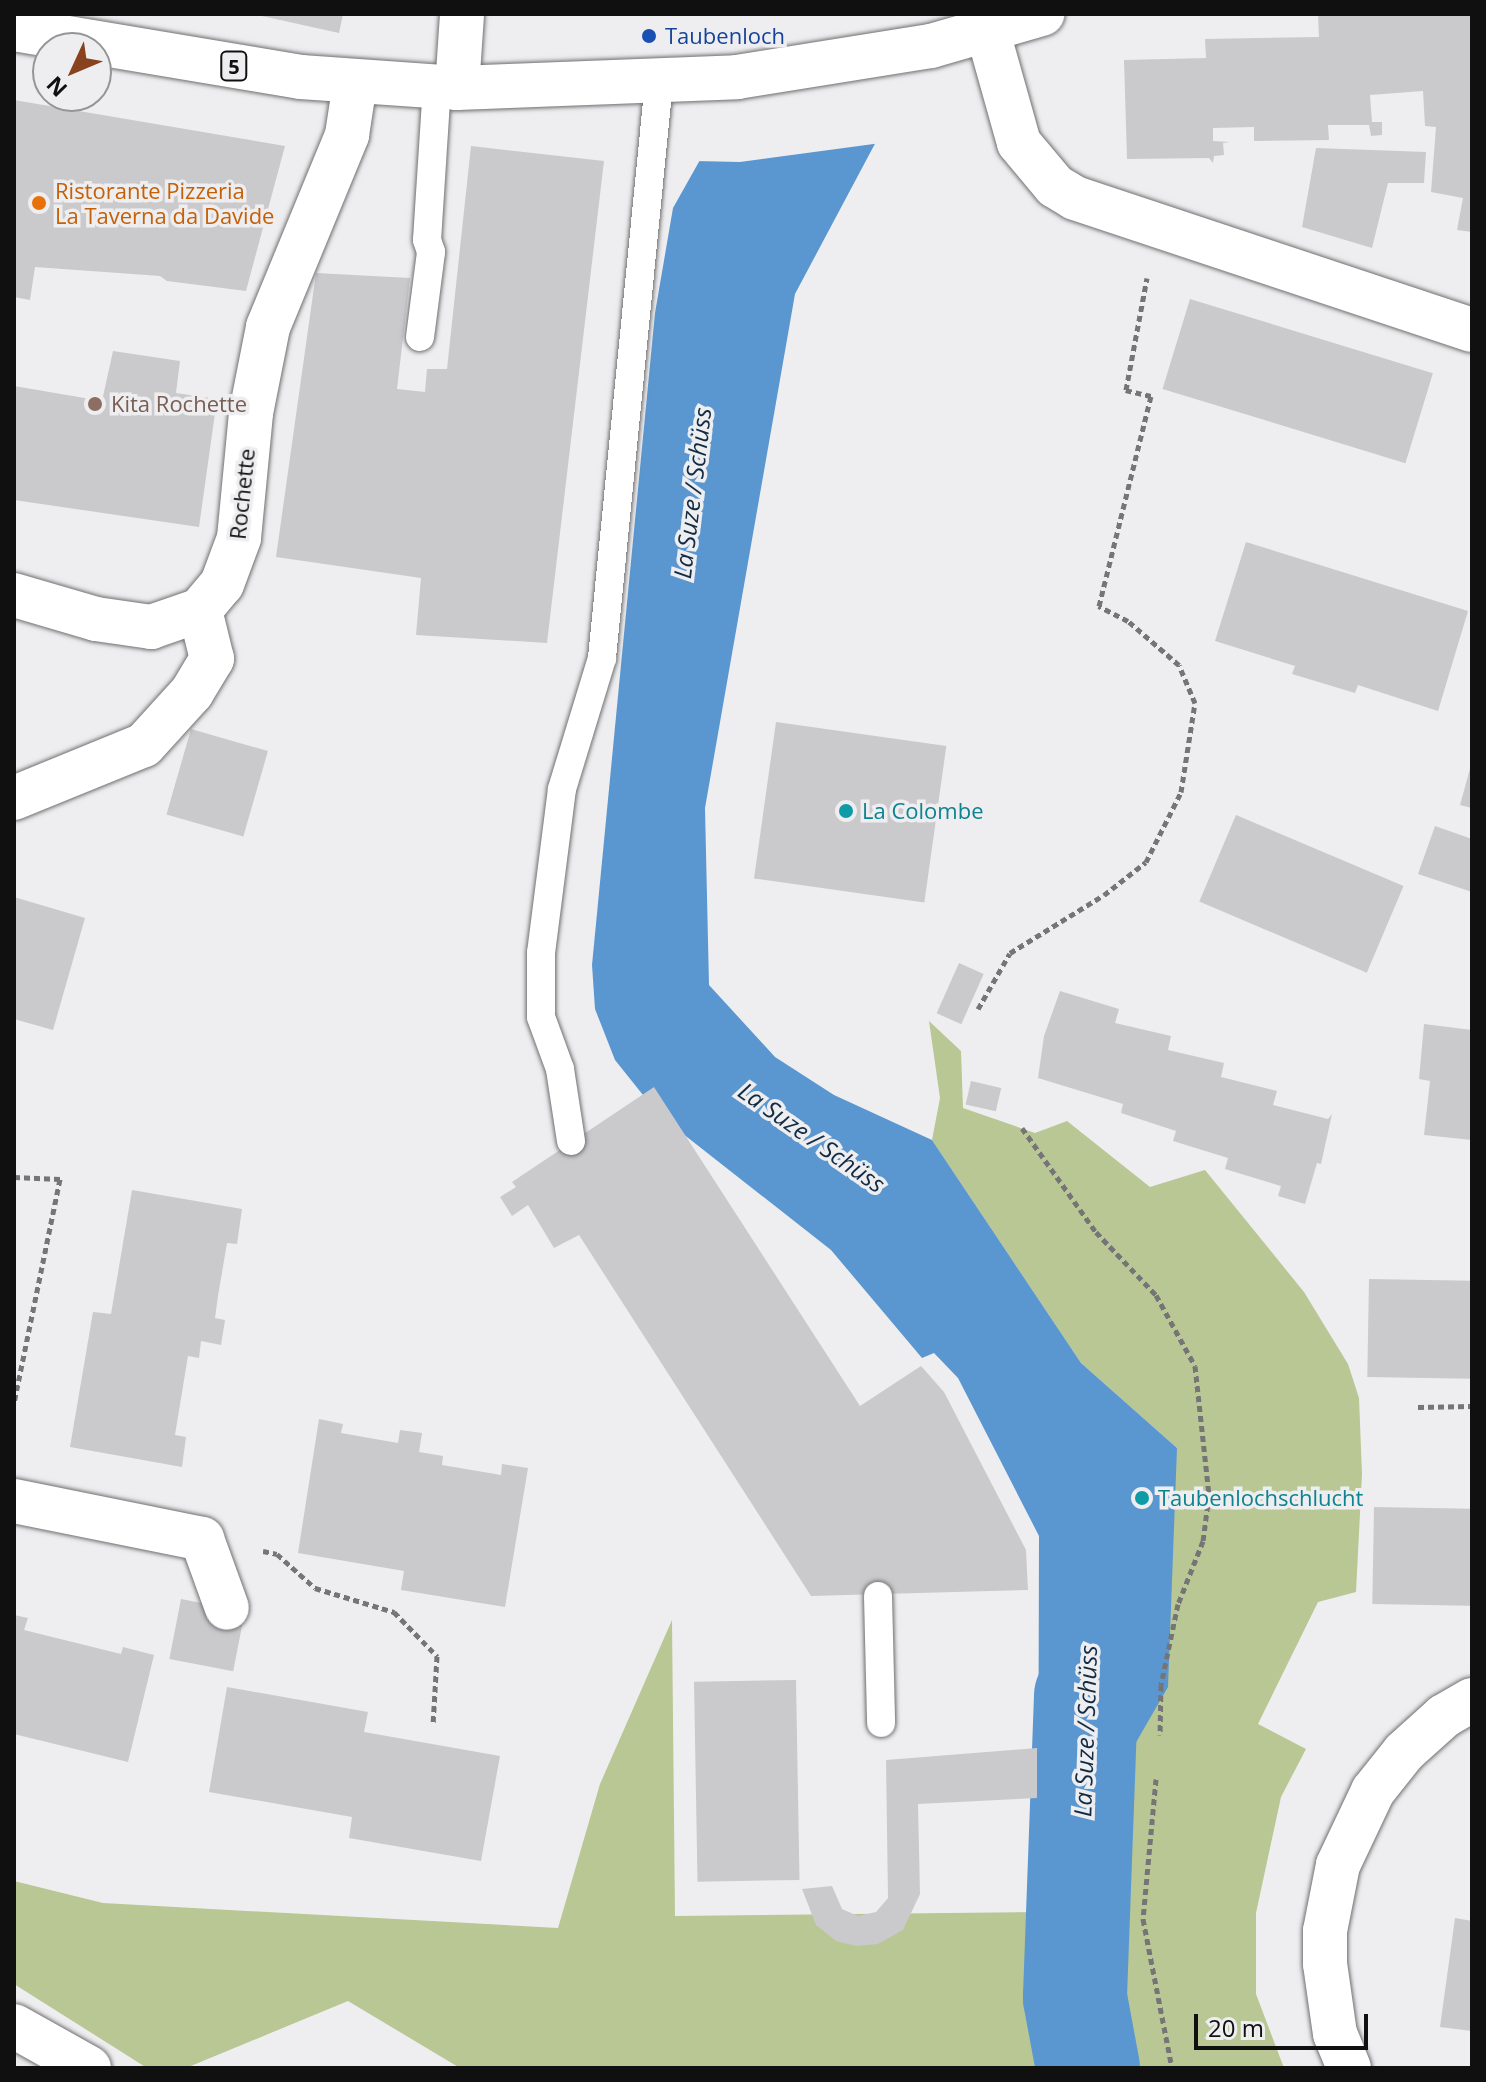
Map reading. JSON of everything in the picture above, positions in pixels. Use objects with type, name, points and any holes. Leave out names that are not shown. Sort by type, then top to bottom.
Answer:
[{"type":"street","points":[[447,88],[462,14]]},
{"type":"street","name":"5","points":[[14,29],[355,83],[447,88],[737,77],[931,46],[1042,14]]},
{"type":"street","points":[[987,29],[1019,143],[1055,186],[1130,217],[1472,330]]},
{"type":"street","name":"Rochette","points":[[200,610],[222,584],[235,554],[251,413],[268,327],[347,135],[355,83]]},
{"type":"street","points":[[14,595],[128,626],[151,627],[200,610],[212,659],[192,692],[144,745],[14,798]]},
{"type":"street","points":[[14,1501],[202,1539],[227,1608]]},
{"type":"street","points":[[1349,2068],[1335,2034],[1325,1964],[1325,1931],[1338,1865],[1373,1791],[1404,1752],[1444,1716],[1472,1700]]},
{"type":"street","points":[[14,2026],[89,2068]]},
{"type":"lane","points":[[571,1141],[560,1069],[541,1017],[541,953],[562,789],[602,658],[659,82]]},
{"type":"lane","points":[[420,337],[431,252],[427,240],[447,88]]},
{"type":"lane","points":[[878,1596],[881,1723]]},
{"type":"path","points":[[978,1009],[1010,953],[1104,895],[1146,862],[1164,835],[1181,792],[1195,703],[1179,665],[1128,621],[1099,606],[1151,396],[1126,390],[1143,289]]},
{"type":"path","points":[[1022,1128],[1096,1232],[1156,1295],[1195,1366],[1209,1495],[1203,1541],[1178,1604],[1161,1685],[1160,1735]]},
{"type":"path","points":[[14,1177],[60,1179],[14,1404]]},
{"type":"path","points":[[1418,1407],[1472,1406]]},
{"type":"path","points":[[202,1539],[277,1554],[315,1588],[394,1612],[437,1656],[433,1725]]},
{"type":"path","points":[[1156,1779],[1143,1919],[1172,2068]]},
{"type":"green space","points":[[929,1021],[961,1051],[963,1108],[1035,1133],[1067,1121],[1150,1187],[1205,1170],[1304,1292],[1348,1364],[1359,1398],[1362,1474],[1356,1592],[1318,1602],[1258,1724],[1306,1749],[1281,1797],[1256,1913],[1256,1994],[1284,2068],[460,2068],[348,2001],[186,2068],[147,2068],[14,1984],[14,1881],[103,1903],[558,1928],[600,1784],[672,1620],[675,1916],[1038,1912],[1177,1448],[1081,1363],[932,1140],[940,1098]]},
{"type":"water","points":[[782,14],[944,14],[795,294],[705,808],[709,985],[775,1057],[834,1095],[932,1140],[1081,1363],[1177,1448],[1168,1687],[1038,1912],[1039,1536],[958,1378],[934,1353],[922,1358],[831,1250],[659,1115],[615,1060],[595,1009],[592,965],[655,313],[673,208]]},
{"type":"pier","points":[[777,14],[948,14],[881,143],[740,162],[695,161]]},
{"type":"building","points":[[253,14],[343,14],[339,33]]},
{"type":"building","points":[[1318,14],[1472,14],[1472,232],[1457,230],[1463,198],[1431,192],[1436,127],[1425,126],[1423,91],[1370,95],[1372,122],[1382,122],[1382,135],[1371,136],[1369,125],[1328,125],[1329,140],[1254,141],[1254,127],[1213,128],[1213,141],[1230,142],[1223,143],[1224,155],[1214,156],[1213,163],[1209,158],[1127,159],[1124,60],[1206,58],[1205,39],[1319,37]]},
{"type":"building","points":[[14,100],[32,103],[32,112],[85,112],[285,146],[246,291],[167,281],[160,276],[35,267],[30,300],[14,297]]},
{"type":"building","points":[[471,146],[604,161],[547,643],[416,635],[421,578],[276,557],[316,273],[410,278],[397,389],[425,392],[427,369],[447,369]]},
{"type":"building","points":[[1316,148],[1426,152],[1424,183],[1388,183],[1372,248],[1302,227]]},
{"type":"building","points":[[1190,299],[1433,373],[1405,463],[1163,389]]},
{"type":"building","points":[[113,351],[180,361],[176,393],[217,399],[199,527],[14,500],[14,386],[102,401]]},
{"type":"building","points":[[1246,542],[1468,611],[1438,711],[1358,685],[1355,693],[1292,674],[1295,666],[1215,641]]},
{"type":"building","name":"La Colombe","points":[[776,722],[946,746],[924,902],[754,878]]},
{"type":"building","points":[[191,729],[268,751],[243,837],[166,815]]},
{"type":"building","points":[[1472,765],[1472,808],[1460,805]]},
{"type":"building","points":[[1236,815],[1404,886],[1367,973],[1199,902]]},
{"type":"building","points":[[1435,826],[1472,839],[1472,892],[1418,874]]},
{"type":"building","points":[[14,897],[85,918],[53,1030],[14,1019]]},
{"type":"building","points":[[959,963],[984,974],[961,1024],[937,1013]]},
{"type":"building","points":[[1060,991],[1119,1009],[1115,1023],[1171,1036],[1168,1050],[1224,1063],[1221,1077],[1277,1091],[1273,1105],[1328,1119],[1332,1114],[1321,1164],[1317,1163],[1305,1204],[1278,1196],[1281,1186],[1225,1169],[1228,1158],[1173,1141],[1176,1131],[1121,1113],[1123,1104],[1038,1078],[1044,1036]]},
{"type":"building","points":[[1424,1024],[1472,1030],[1472,1140],[1424,1135],[1430,1081],[1419,1079]]},
{"type":"building","points":[[971,1081],[1001,1088],[996,1111],[966,1104]]},
{"type":"building","points":[[654,1087],[860,1406],[921,1366],[944,1392],[1026,1550],[1028,1590],[811,1596],[579,1235],[554,1248],[528,1205],[512,1216],[500,1197],[516,1187],[512,1182]]},
{"type":"building","points":[[132,1190],[242,1209],[237,1244],[227,1243],[218,1296],[215,1318],[225,1320],[221,1345],[201,1341],[199,1358],[188,1356],[175,1435],[186,1437],[182,1467],[70,1447],[93,1312],[111,1314]]},
{"type":"building","points":[[1369,1279],[1472,1281],[1470,1379],[1367,1377]]},
{"type":"building","points":[[319,1419],[343,1424],[341,1433],[398,1443],[400,1430],[422,1433],[419,1452],[443,1456],[442,1465],[501,1475],[502,1464],[528,1468],[505,1607],[401,1590],[404,1571],[298,1553]]},
{"type":"building","points":[[1374,1507],[1472,1509],[1470,1606],[1372,1604]]},
{"type":"building","points":[[181,1599],[245,1611],[233,1671],[169,1659]]},
{"type":"building","points":[[14,1615],[28,1618],[24,1630],[121,1654],[123,1647],[154,1655],[128,1762],[14,1734]]},
{"type":"building","points":[[796,1680],[799,1880],[698,1882],[694,1682]]},
{"type":"building","points":[[227,1687],[368,1712],[364,1732],[500,1756],[481,1861],[349,1838],[352,1817],[209,1792]]},
{"type":"building","points":[[1037,1748],[1037,1798],[918,1804],[920,1894],[903,1930],[878,1944],[856,1946],[836,1941],[816,1925],[802,1889],[832,1886],[842,1909],[858,1916],[876,1912],[888,1898],[886,1760]]},
{"type":"building","points":[[1455,1918],[1472,1921],[1472,2031],[1440,2027]]},
{"type":"waterway","name":"La Suze / Schüss","points":[[1086,1696],[1075,1998],[1088,2068]]},
{"type":"place","name":"Taubenloch","points":[[649,36]]},
{"type":"place","name":"Ristorante Pizzeria La Taverna da Davide","points":[[39,203]]},
{"type":"place","name":"Kita Rochette","points":[[95,404]]},
{"type":"place","name":"La Colombe","points":[[846,811]]},
{"type":"place","name":"Taubenlochschlucht","points":[[1142,1498]]}]
